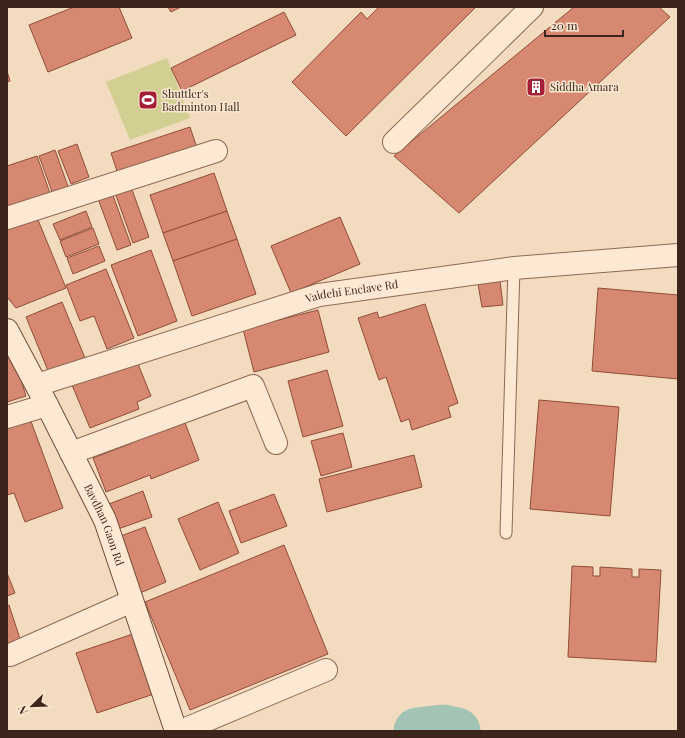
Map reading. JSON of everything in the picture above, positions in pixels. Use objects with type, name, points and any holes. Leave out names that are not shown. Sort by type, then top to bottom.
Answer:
[{"type":"street","points":[[394,142],[532,7]]},
{"type":"street","points":[[7,218],[216,151]]},
{"type":"street","name":"Vaidehi Enclave Rd","points":[[37,385],[319,295],[514,268],[678,255]]},
{"type":"street","name":"Bavdhan Gaon Rd","points":[[7,330],[37,385],[105,520],[176,731]]},
{"type":"street","points":[[71,453],[253,386],[276,443]]},
{"type":"street","points":[[7,417],[47,405]]},
{"type":"street","points":[[10,655],[132,601]]},
{"type":"street","points":[[181,731],[326,670]]},
{"type":"lane","points":[[506,533],[514,268]]},
{"type":"shaded area","name":"Shuttler's Badminton Hall","points":[[167,58],[190,118],[130,140],[106,82]]},
{"type":"building","points":[[74,7],[119,7],[132,38],[48,72],[29,25]]},
{"type":"building","points":[[168,7],[181,7],[171,12]]},
{"type":"building","points":[[379,7],[476,7],[346,136],[292,82],[361,12],[367,19]]},
{"type":"building","name":"Siddha Amara","points":[[574,7],[659,7],[670,17],[459,213],[394,156]]},
{"type":"building","points":[[284,12],[296,35],[182,91],[171,68]]},
{"type":"building","points":[[7,71],[10,81],[7,82]]},
{"type":"building","points":[[190,127],[198,151],[119,177],[111,153]]},
{"type":"building","points":[[77,144],[89,177],[71,184],[58,151]]},
{"type":"building","points":[[55,150],[70,192],[54,197],[39,156]]},
{"type":"building","points":[[37,156],[52,199],[7,214],[7,166]]},
{"type":"building","points":[[214,173],[227,211],[163,233],[150,195]]},
{"type":"building","points":[[130,184],[149,237],[133,243],[114,190]]},
{"type":"building","points":[[111,190],[131,245],[117,250],[97,196]]},
{"type":"building","points":[[86,211],[92,227],[60,240],[53,224]]},
{"type":"building","points":[[227,211],[237,239],[173,261],[163,233]]},
{"type":"building","points":[[36,215],[66,288],[16,308],[7,297],[7,227]]},
{"type":"building","points":[[340,217],[360,264],[291,293],[271,246]]},
{"type":"building","points":[[93,228],[99,244],[66,257],[60,241]]},
{"type":"building","points":[[237,239],[256,294],[192,316],[173,261]]},
{"type":"building","points":[[99,246],[105,261],[73,274],[67,258]]},
{"type":"building","points":[[151,250],[177,321],[138,336],[111,265]]},
{"type":"building","points":[[106,269],[134,338],[107,349],[94,316],[80,321],[66,285]]},
{"type":"building","points":[[500,281],[503,305],[482,307],[478,284]]},
{"type":"building","points":[[598,288],[678,295],[678,379],[592,371]]},
{"type":"building","points":[[62,302],[85,358],[49,373],[26,317]]},
{"type":"building","points":[[425,304],[458,403],[448,407],[451,417],[412,430],[409,419],[401,422],[386,377],[379,380],[358,318],[377,312],[379,318]]},
{"type":"building","points":[[318,310],[329,352],[254,372],[243,329]]},
{"type":"building","points":[[11,348],[26,396],[7,402],[7,350]]},
{"type":"building","points":[[136,359],[151,396],[137,402],[139,409],[90,428],[72,385]]},
{"type":"building","points":[[327,370],[343,426],[303,437],[288,381]]},
{"type":"building","points":[[539,400],[619,407],[610,516],[530,509]]},
{"type":"building","points":[[29,416],[63,508],[25,522],[14,493],[7,495],[7,424]]},
{"type":"building","points":[[184,420],[199,460],[151,479],[150,475],[106,492],[93,458],[132,443],[131,439]]},
{"type":"building","points":[[343,433],[352,467],[321,476],[311,441]]},
{"type":"building","points":[[414,455],[422,487],[327,512],[319,479]]},
{"type":"building","points":[[143,491],[152,517],[118,529],[109,504]]},
{"type":"building","points":[[274,494],[287,526],[241,543],[229,511]]},
{"type":"building","points":[[218,502],[239,553],[200,570],[178,519]]},
{"type":"building","points":[[145,527],[166,582],[140,593],[118,537]]},
{"type":"building","points":[[284,545],[328,654],[190,710],[145,602]]},
{"type":"building","points":[[572,566],[593,567],[593,576],[600,576],[600,567],[632,569],[632,577],[639,577],[639,569],[661,570],[656,662],[568,657]]},
{"type":"building","points":[[7,573],[15,593],[7,596]]},
{"type":"building","points":[[9,605],[22,645],[7,650],[7,606]]},
{"type":"building","points":[[133,634],[154,694],[97,713],[76,653]]},
{"type":"waterway","points":[[417,731],[443,728],[457,731]]},
{"type":"place","name":"Siddha Amara","points":[[536,87]]},
{"type":"place","name":"Shuttler's Badminton Hall","points":[[148,100]]}]
